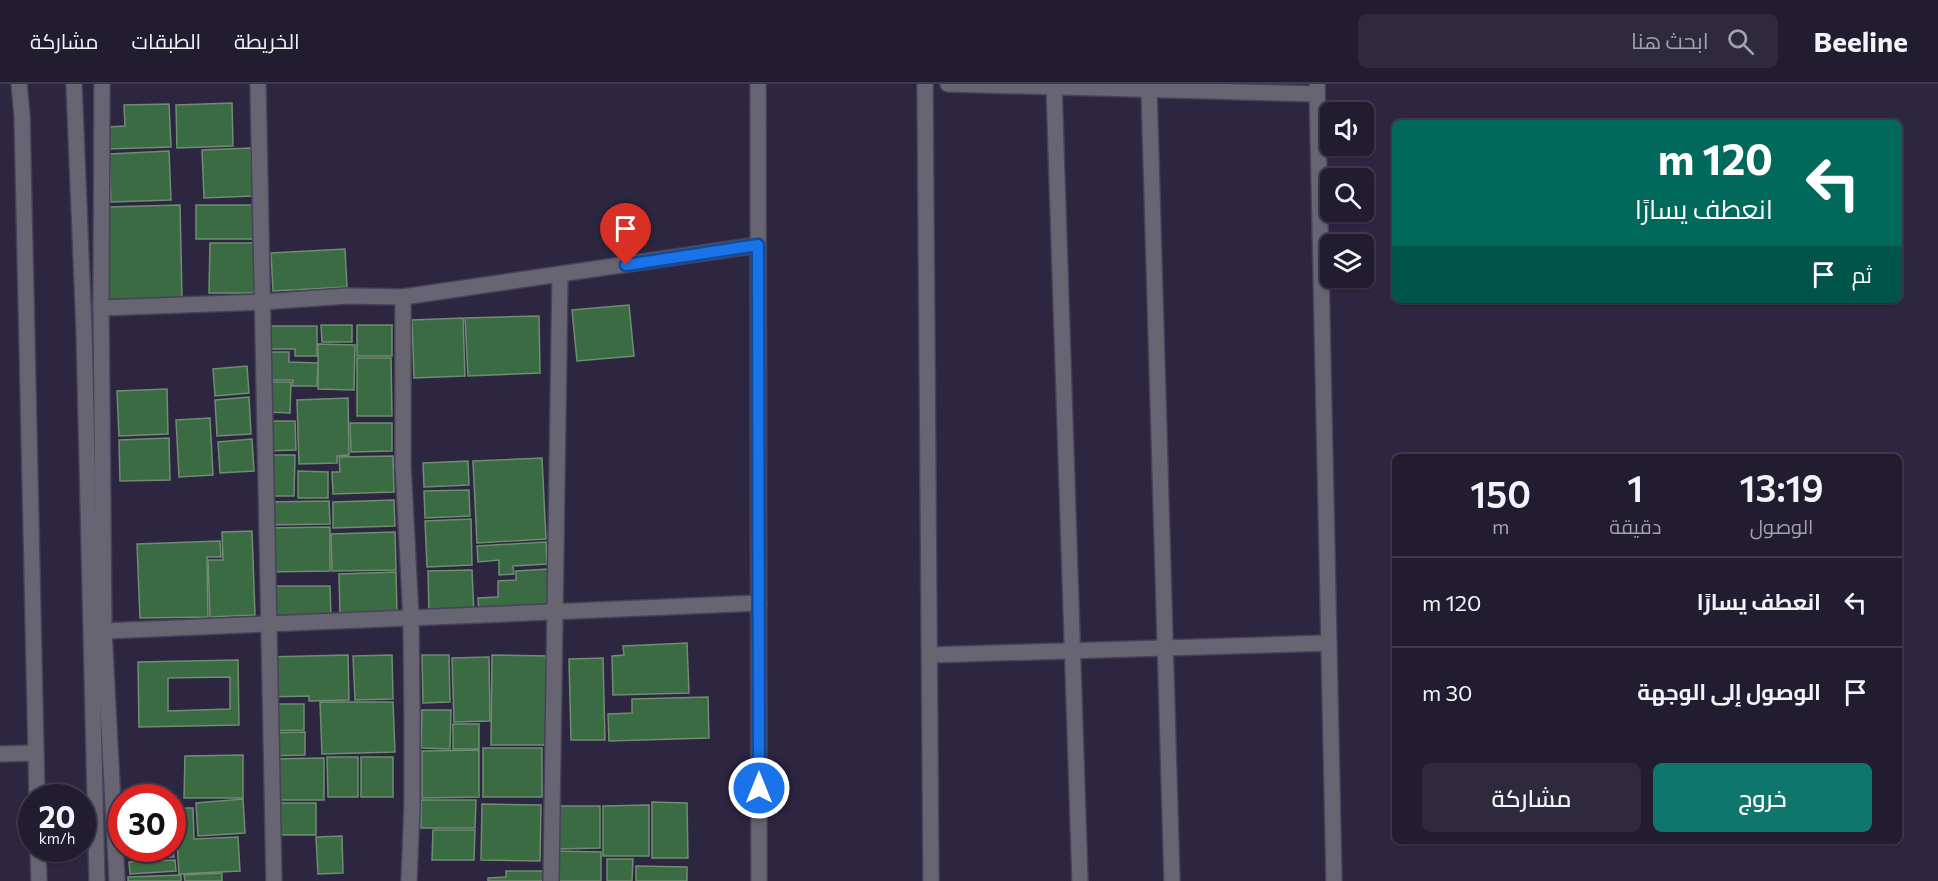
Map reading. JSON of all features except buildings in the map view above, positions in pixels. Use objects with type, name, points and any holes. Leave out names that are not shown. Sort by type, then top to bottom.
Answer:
[{"type":"street","points":[[19,84],[22,115],[36,784]]},
{"type":"street","points":[[74,84],[84,330],[97,881]]},
{"type":"street","points":[[102,84],[101,308],[104,631],[117,881]]},
{"type":"street","points":[[258,84],[274,881]]},
{"type":"street","points":[[758,84],[759,881]]},
{"type":"street","points":[[925,84],[931,881]]},
{"type":"street","points":[[948,84],[1149,89],[1317,89],[1334,881]]},
{"type":"street","points":[[1054,87],[1080,881]]},
{"type":"street","points":[[1149,89],[1172,881]]},
{"type":"street","points":[[101,308],[262,302],[347,296],[403,297],[758,245]]},
{"type":"street","points":[[551,881],[560,274]]},
{"type":"street","points":[[403,297],[403,465],[411,618],[412,806],[409,881]]},
{"type":"street","points":[[104,631],[759,603]]},
{"type":"street","points":[[930,655],[1329,643]]},
{"type":"street","points":[[0,754],[35,753]]},
{"type":"street","points":[[38,862],[39,881]]},
{"type":"route","points":[[626,265],[758,245],[759,788]]}]
